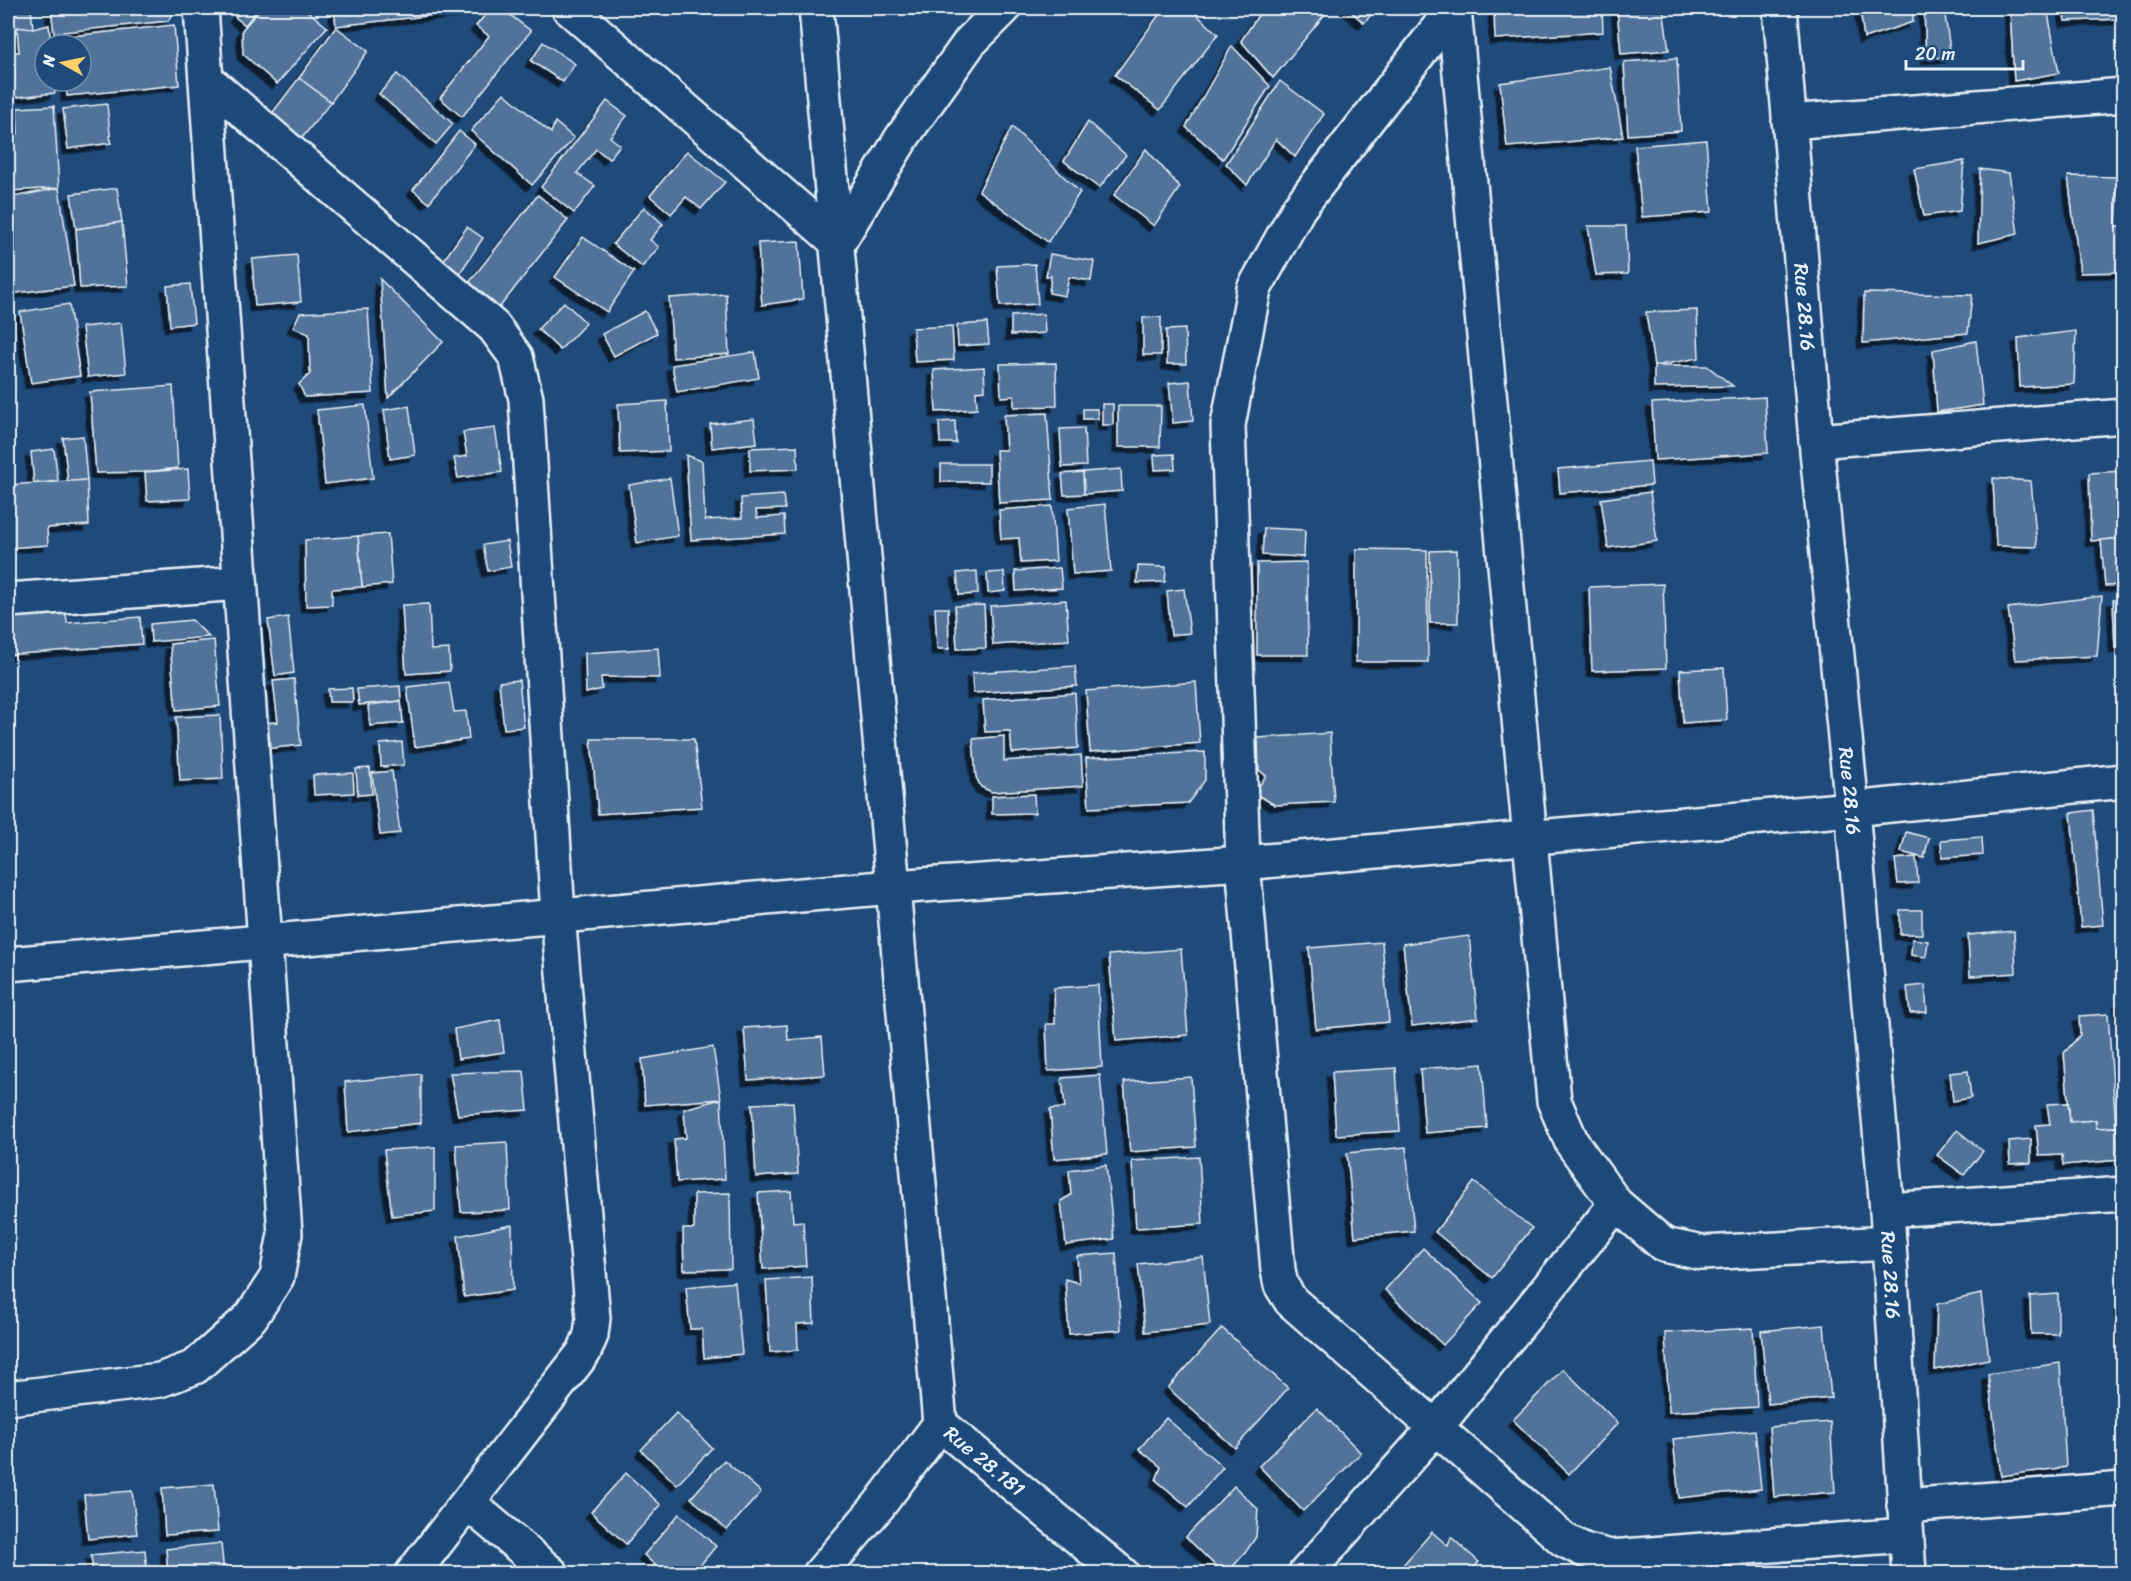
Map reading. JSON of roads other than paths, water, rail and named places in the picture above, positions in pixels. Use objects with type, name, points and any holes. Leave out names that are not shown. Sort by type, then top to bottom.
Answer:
[{"type":"street","points":[[8,1398],[160,1380],[195,1367],[250,1317],[277,1277],[285,1234],[263,941],[201,8]]},
{"type":"street","points":[[569,8],[838,243]]},
{"type":"street","points":[[816,8],[940,1424]]},
{"type":"street","points":[[838,243],[915,119],[970,42],[1004,8]]},
{"type":"street","points":[[1454,8],[1554,1101],[1572,1143],[1616,1204],[1664,1245],[1702,1253],[1889,1243]]},
{"type":"street","points":[[1454,8],[1299,208],[1254,289],[1228,425],[1243,863],[1281,1285],[1291,1301],[1564,1540],[1584,1550],[1610,1557],[1905,1520],[2124,1489]]},
{"type":"street","name":"Rue 28.16","points":[[1780,8],[1816,441],[1852,809],[1887,1210],[1909,1574]]},
{"type":"street","points":[[206,79],[494,327],[516,357],[526,399],[558,915],[593,1318],[591,1335],[584,1352],[412,1574]]},
{"type":"street","points":[[1789,122],[2124,95]]},
{"type":"street","points":[[1816,441],[2124,416]]},
{"type":"street","points":[[8,600],[240,583]]},
{"type":"street","points":[[8,964],[893,887],[1243,863],[1852,809],[2124,781]]},
{"type":"street","points":[[1887,1210],[2124,1194]]},
{"type":"street","points":[[1305,1574],[1436,1427],[1616,1204]]},
{"type":"street","name":"Rue 28.181","points":[[820,1574],[879,1505],[940,1424],[1122,1574]]},
{"type":"street","points":[[468,1503],[552,1574]]}]
